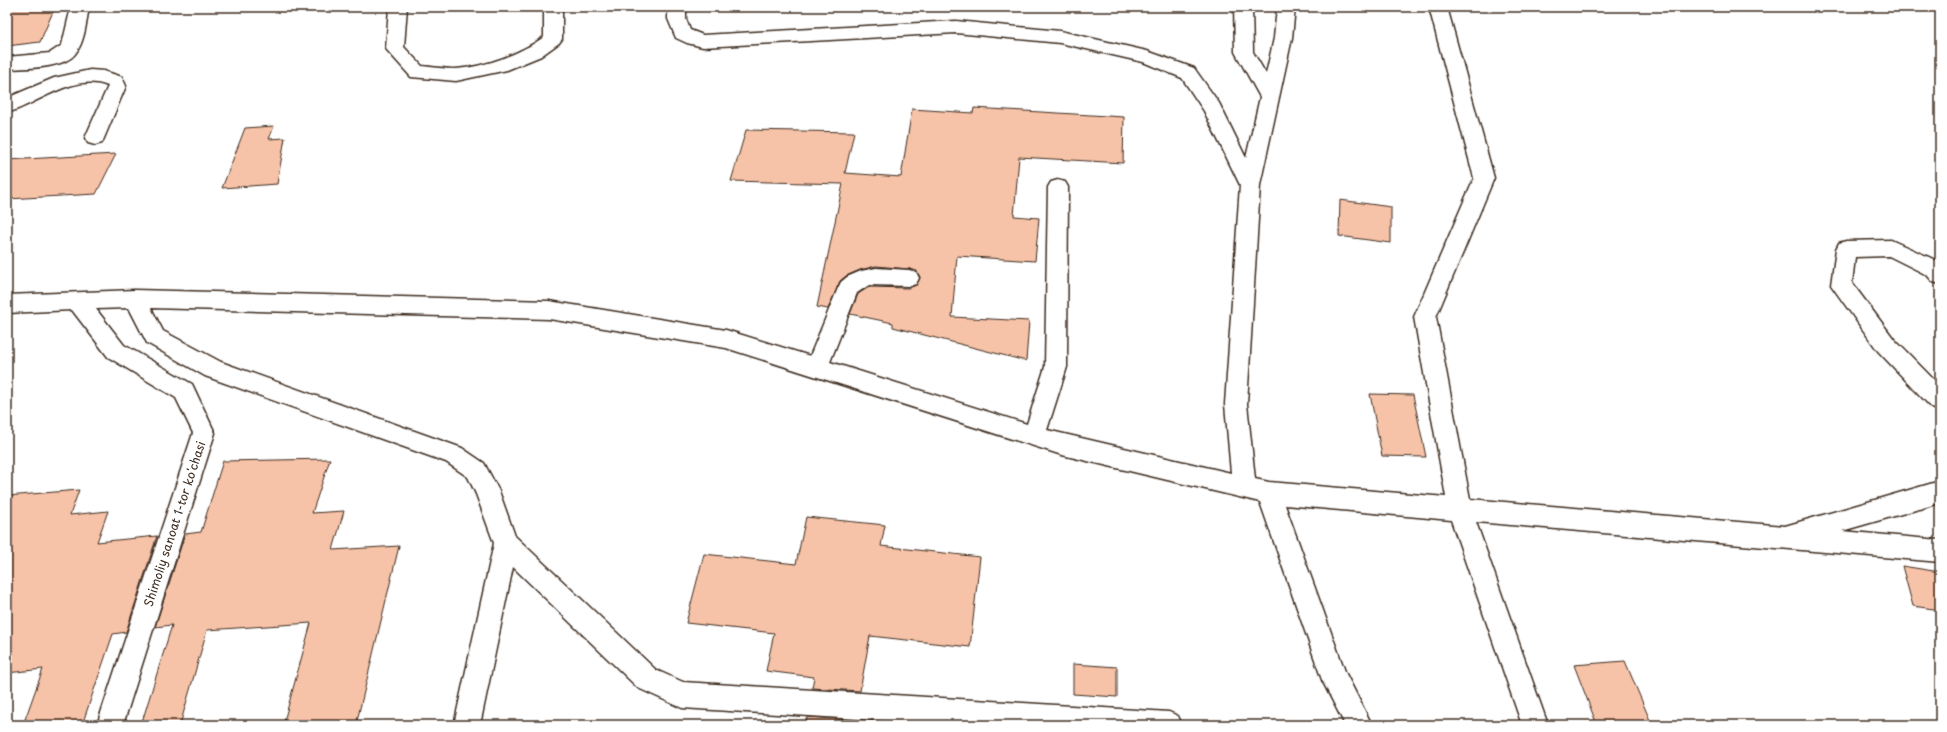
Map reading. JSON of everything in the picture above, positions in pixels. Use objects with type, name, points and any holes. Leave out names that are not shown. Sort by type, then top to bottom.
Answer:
[{"type":"street","points":[[7,63],[56,58],[63,54],[69,49],[80,7]]},
{"type":"street","points":[[398,7],[395,50],[417,72],[456,75],[501,66],[535,52],[553,39],[553,7]]},
{"type":"street","points":[[677,7],[677,19],[682,34],[693,39],[703,41],[956,27],[1060,37],[1147,57],[1188,73],[1212,108],[1250,185]]},
{"type":"street","points":[[1243,7],[1244,52],[1270,98]]},
{"type":"street","points":[[1244,488],[1236,404],[1250,185],[1283,38],[1286,7]]},
{"type":"street","points":[[1438,7],[1484,178],[1425,317],[1460,510],[1535,725]]},
{"type":"street","points":[[7,106],[55,85],[77,78],[89,76],[112,79],[116,82],[117,86],[95,138]]},
{"type":"street","points":[[1034,436],[1056,367],[1058,187]]},
{"type":"street","points":[[1940,276],[1934,269],[1890,248],[1846,249],[1841,285],[1886,345],[1940,401]]},
{"type":"street","points":[[817,367],[848,288],[856,280],[870,277],[909,278]]},
{"type":"street","points":[[135,299],[155,337],[213,369],[454,455],[471,466],[476,470],[487,491],[506,543],[647,679],[682,695],[1169,725]]},
{"type":"street","points":[[7,304],[135,299],[549,310],[726,339],[1062,445],[1269,494],[1940,551]]},
{"type":"street","name":"Shimoliy sanoat 1-tor koʻchasi","points":[[77,301],[116,351],[184,391],[204,434],[110,725]]},
{"type":"street","points":[[1781,538],[1940,492]]},
{"type":"street","points":[[1269,494],[1335,680],[1359,725]]},
{"type":"street","points":[[467,725],[506,543]]},
{"type":"building","points":[[7,7],[55,7],[40,42],[7,46]]},
{"type":"building","points":[[974,108],[1124,117],[1123,163],[1019,157],[1014,216],[1039,218],[1035,261],[957,256],[952,317],[1029,321],[1026,361],[893,327],[893,323],[850,314],[858,294],[869,287],[909,288],[916,285],[920,277],[916,271],[909,269],[876,266],[860,270],[846,276],[840,281],[828,309],[817,307],[843,184],[731,181],[746,130],[854,132],[845,173],[901,177],[912,109],[973,113]]},
{"type":"building","points":[[274,126],[269,139],[285,138],[277,184],[222,188],[245,128]]},
{"type":"building","points":[[116,154],[96,194],[7,199],[7,160]]},
{"type":"building","points":[[1340,200],[1391,207],[1391,243],[1339,236]]},
{"type":"building","points":[[1370,394],[1413,395],[1426,457],[1382,456]]},
{"type":"building","points":[[330,459],[312,513],[344,511],[333,550],[399,546],[356,725],[283,725],[311,623],[207,630],[180,725],[141,725],[172,625],[155,627],[185,534],[201,532],[223,461]]},
{"type":"building","points":[[79,490],[70,515],[108,511],[97,542],[157,536],[126,632],[113,634],[82,725],[23,725],[43,669],[7,673],[7,496]]},
{"type":"building","points":[[806,517],[885,525],[881,546],[980,557],[970,647],[870,636],[860,691],[812,688],[814,677],[766,671],[774,633],[686,623],[704,554],[796,564]]},
{"type":"building","points":[[1902,566],[1940,572],[1940,610],[1913,606]]},
{"type":"building","points":[[1625,661],[1652,725],[1597,725],[1574,665]]},
{"type":"building","points":[[1073,664],[1117,667],[1117,697],[1073,694]]},
{"type":"building","points":[[807,717],[855,720],[854,725],[806,725]]}]
